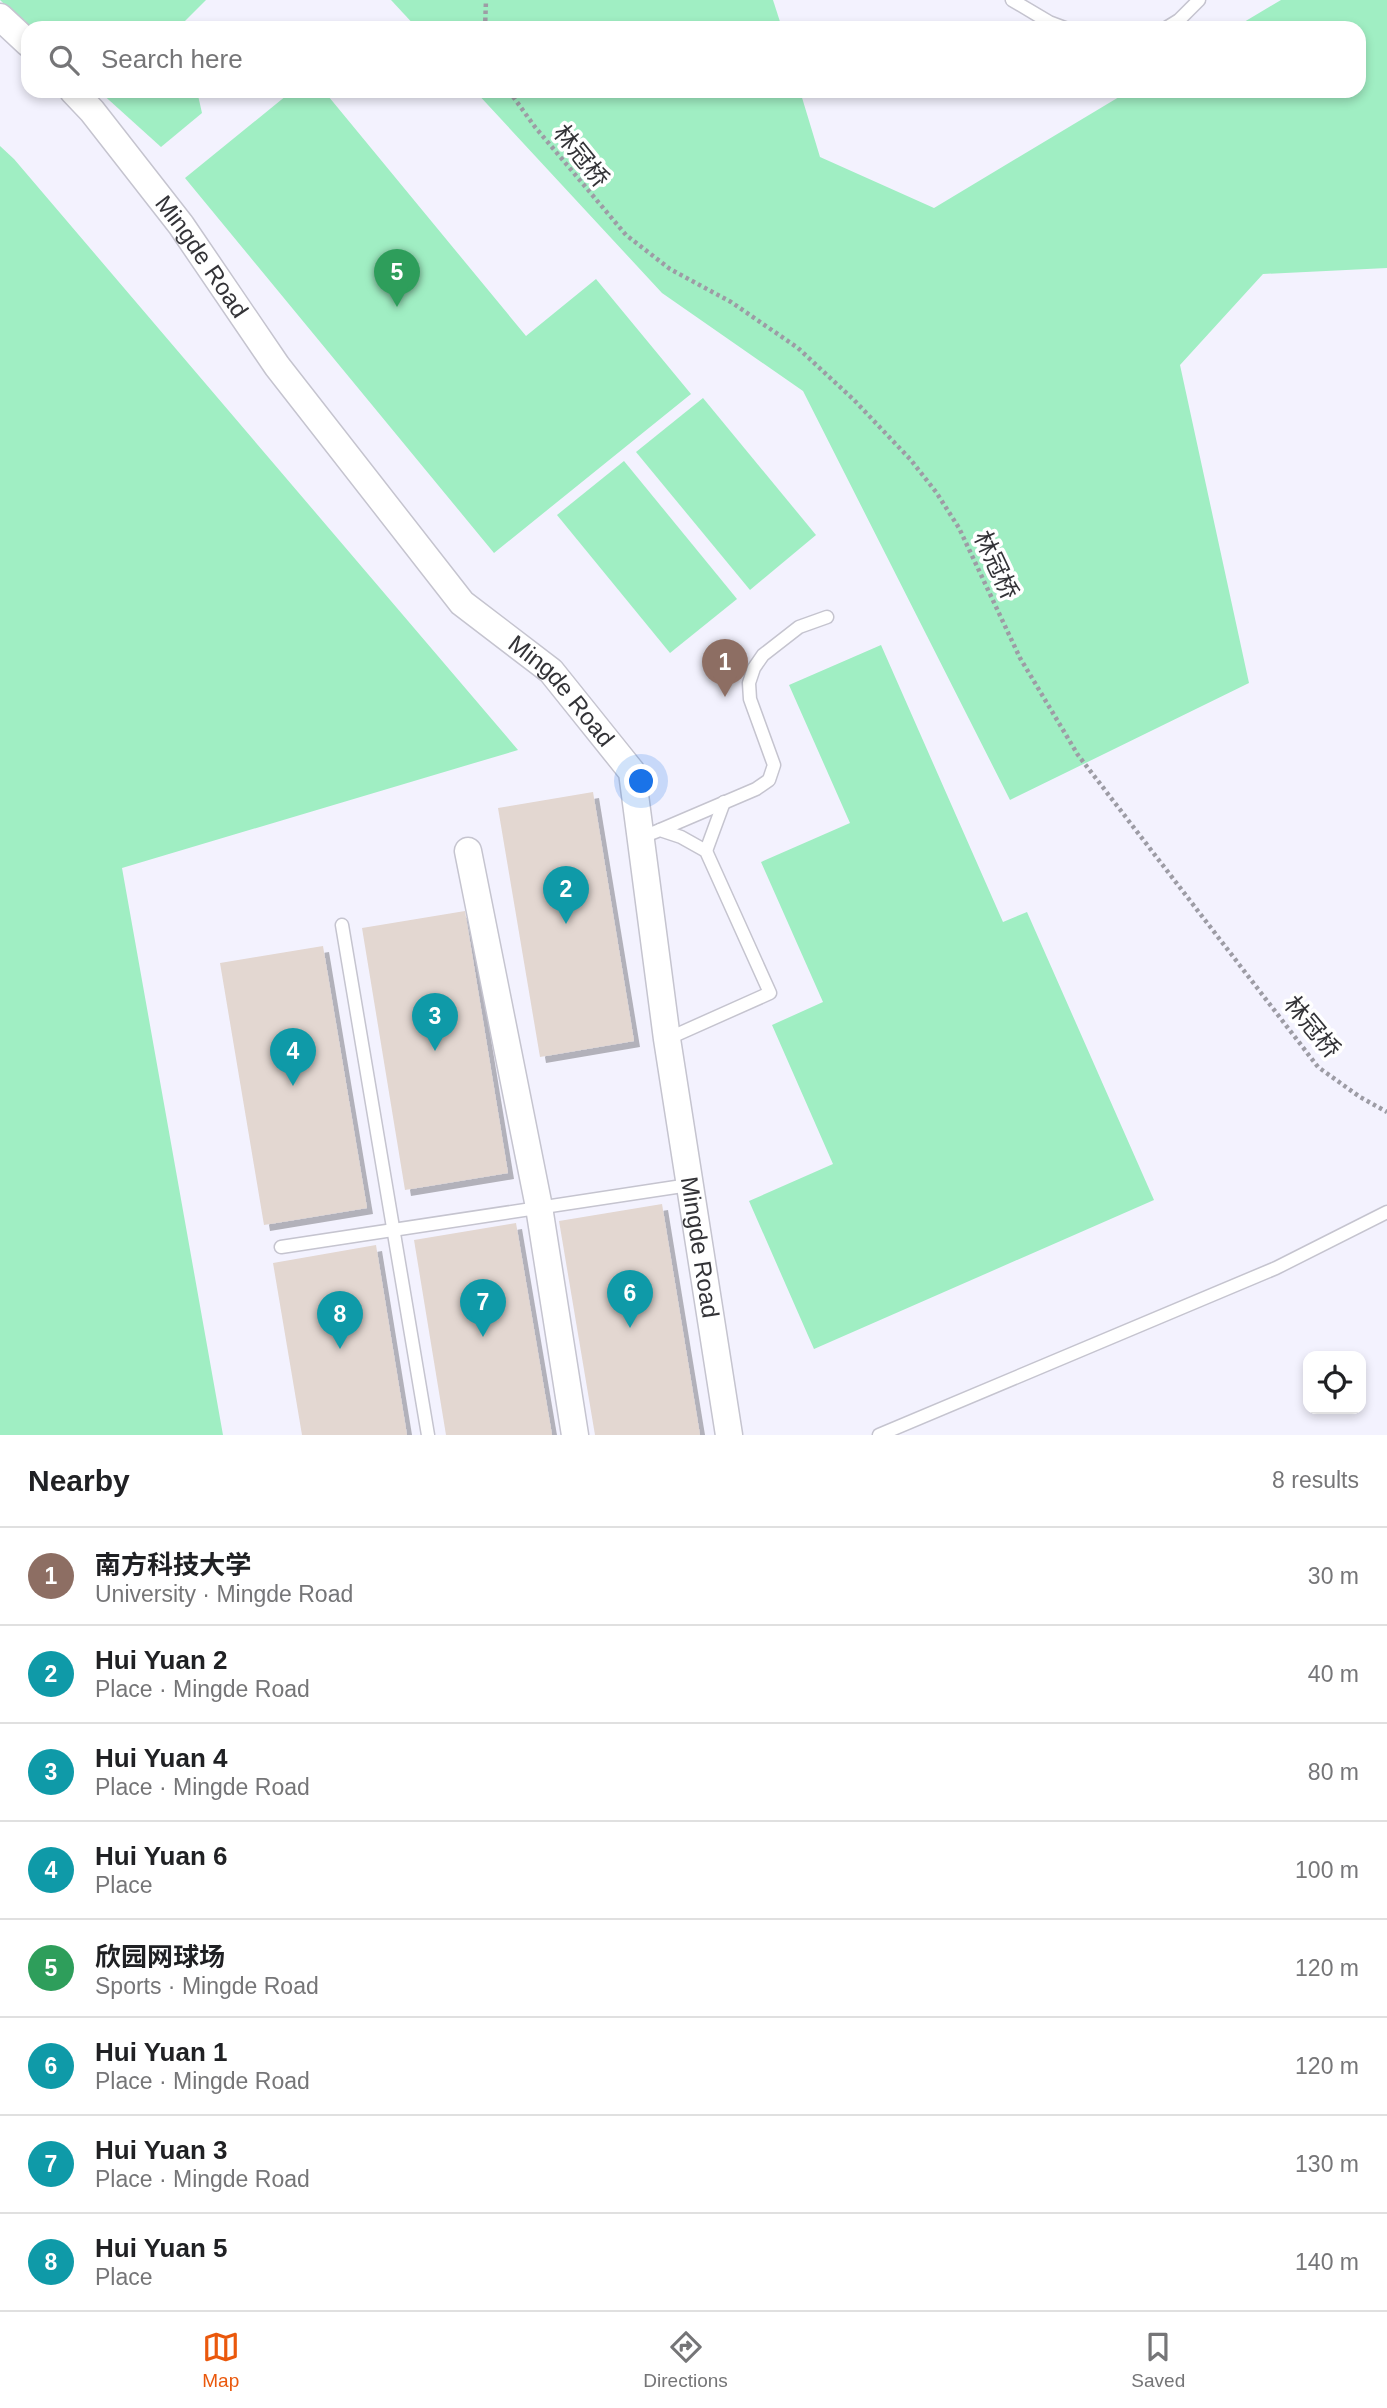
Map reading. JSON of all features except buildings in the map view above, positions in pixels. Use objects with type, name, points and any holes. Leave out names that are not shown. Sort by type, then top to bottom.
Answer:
[{"type":"street","points":[[0,17],[21,36]]},
{"type":"street","name":"Mingde Road","points":[[80,98],[181,225],[277,366],[461,603],[551,671],[632,772],[650,834],[667,1039],[729,1435]]},
{"type":"street","points":[[468,851],[539,1208],[575,1435]]},
{"type":"lane","points":[[1012,0],[1047,21]]},
{"type":"lane","points":[[1177,21],[1199,0]]},
{"type":"lane","points":[[650,834],[756,789],[769,780],[774,765],[750,699],[749,683],[754,668],[763,655],[799,626],[827,617]]},
{"type":"lane","points":[[706,851],[724,802]]},
{"type":"lane","points":[[650,834],[681,836],[706,851],[770,993],[667,1039]]},
{"type":"lane","points":[[342,925],[428,1435]]},
{"type":"lane","points":[[281,1247],[689,1185]]},
{"type":"lane","points":[[879,1435],[1276,1268],[1387,1212]]},
{"type":"path","points":[[485,21],[486,0]]},
{"type":"path","name":"林冠桥","points":[[514,98],[543,137],[626,235],[670,269],[731,302],[798,348],[855,400],[910,459],[959,528],[1020,659],[1078,755],[1318,1067],[1360,1097],[1387,1112]]},
{"type":"green space","points":[[0,0],[206,0],[185,21],[22,21]]},
{"type":"green space","points":[[391,0],[773,0],[780,21],[410,21]]},
{"type":"green space","points":[[1281,0],[1387,0],[1387,268],[1263,274],[1180,365],[1249,683],[1010,800],[803,391],[662,293],[481,98],[802,98],[820,157],[934,208],[1117,98],[1366,98],[1366,21],[1246,21]]},
{"type":"green space","points":[[107,98],[199,98],[202,113],[161,147]]},
{"type":"green space","points":[[283,98],[330,98],[526,336],[596,279],[691,394],[494,553],[185,178]]},
{"type":"green space","points":[[0,146],[14,159],[518,750],[122,868],[223,1435],[0,1435]]},
{"type":"green space","points":[[703,398],[816,535],[750,590],[636,452]]},
{"type":"green space","points":[[624,461],[737,599],[670,653],[557,515]]},
{"type":"green space","points":[[881,645],[1003,922],[1027,912],[1154,1200],[814,1349],[749,1201],[833,1164],[772,1025],[823,1002],[761,862],[850,823],[789,685]]},
{"type":"place","name":"欣园网球场","points":[[397,307]]},
{"type":"place","name":"南方科技大学","points":[[725,697]]},
{"type":"place","name":"Hui Yuan 2","points":[[566,924]]},
{"type":"place","name":"Hui Yuan 4","points":[[435,1051]]},
{"type":"place","name":"Hui Yuan 6","points":[[293,1086]]},
{"type":"place","name":"Hui Yuan 1","points":[[630,1328]]},
{"type":"place","name":"Hui Yuan 3","points":[[483,1337]]},
{"type":"place","name":"Hui Yuan 5","points":[[340,1349]]}]
